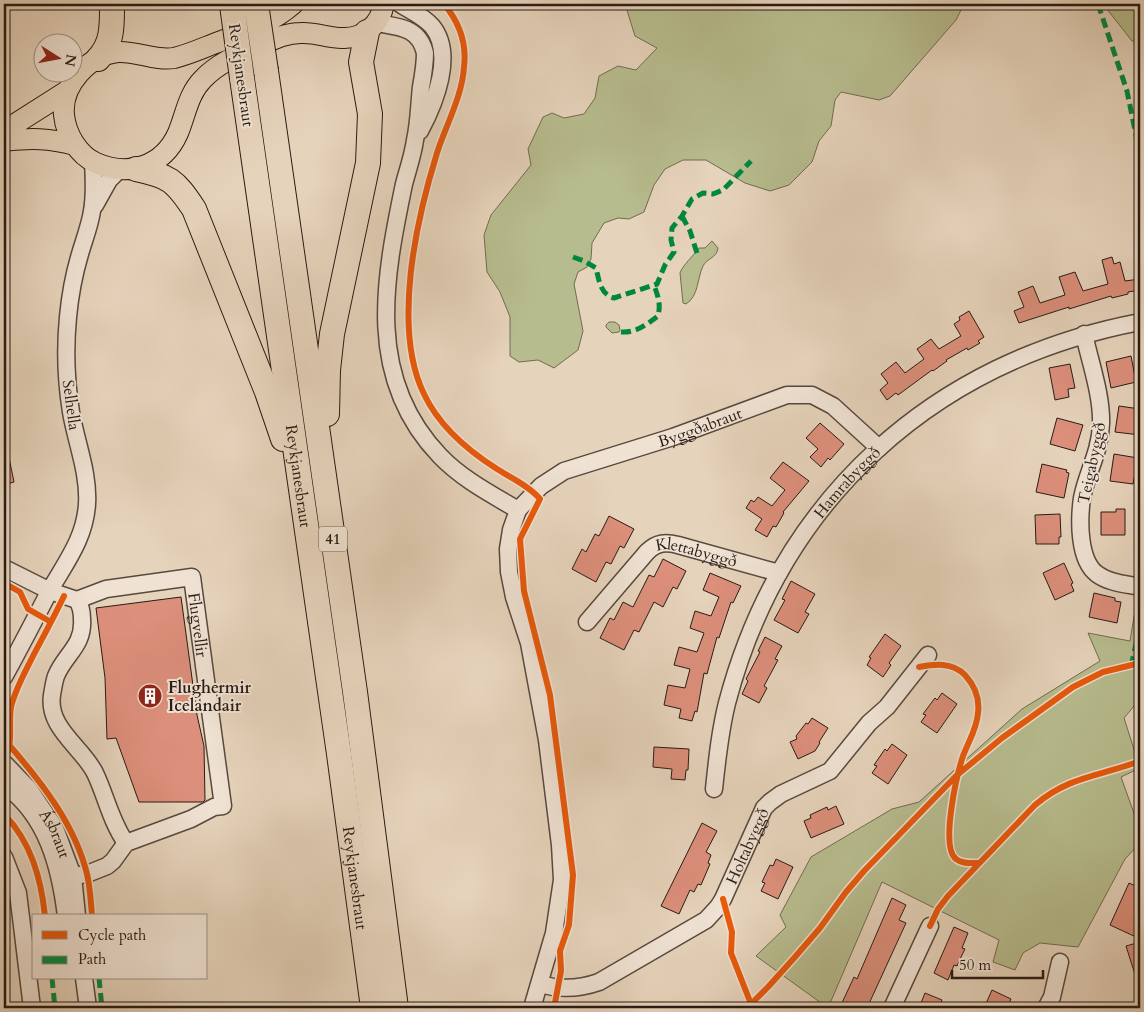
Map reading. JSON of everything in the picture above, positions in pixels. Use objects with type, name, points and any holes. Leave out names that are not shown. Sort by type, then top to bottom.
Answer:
[{"type":"highway","points":[[98,59],[108,45],[111,36],[112,4]]},
{"type":"highway","name":"Reykjanesbraut","points":[[232,4],[374,1008]]},
{"type":"highway","name":"Reykjanesbraut","points":[[256,4],[355,692],[396,1008]]},
{"type":"highway","points":[[355,692],[349,588],[329,452],[326,406],[332,334],[368,163],[370,114],[361,62],[372,27]]},
{"type":"highway","points":[[127,169],[159,174],[174,182],[184,193],[194,209],[267,392],[284,442],[320,680],[339,754]]},
{"type":"main road","points":[[4,131],[67,91],[84,68],[98,59],[118,52],[162,58],[185,55],[232,37],[276,17],[293,4]]},
{"type":"main road","points":[[67,91],[64,113],[67,130],[75,145],[93,162],[127,169],[153,161],[167,150],[178,133],[194,90],[210,72],[220,65],[289,34],[311,33],[341,38],[356,37],[372,27],[382,12],[384,4]]},
{"type":"main road","points":[[4,141],[42,138],[54,139],[75,145]]},
{"type":"street","points":[[400,4],[423,17],[433,27],[442,51],[438,87],[430,112],[416,140]]},
{"type":"street","points":[[372,27],[403,28],[411,31],[417,36],[424,47],[425,63],[416,140],[392,245],[386,317],[391,368],[405,407],[416,426],[440,457],[472,483],[518,510],[511,530],[508,549],[508,572],[529,643],[540,700],[560,845],[562,880],[554,933],[532,1008]]},
{"type":"street","name":"Selhella","points":[[4,677],[78,542],[86,516],[87,492],[84,465],[71,411],[67,340],[68,316],[73,284],[92,212],[94,192],[93,162]]},
{"type":"street","name":"Selhella","points":[[92,212],[109,180],[127,169]]},
{"type":"street","name":"Hamrabyggð","points":[[714,788],[721,732],[734,677],[754,624],[779,573],[798,542],[841,486],[879,448],[925,411],[975,379],[1028,354],[1084,334],[1140,322]]},
{"type":"street","name":"Teigabyggð","points":[[1084,334],[1101,406],[1101,425],[1096,458],[1082,497],[1082,544],[1086,559],[1092,570],[1108,580],[1140,587]]},
{"type":"street","name":"Byggðabraut","points":[[518,510],[541,486],[564,471],[673,438],[787,395],[812,395],[833,406],[879,448]]},
{"type":"street","name":"Klettabyggð","points":[[588,622],[647,552],[660,544],[678,545],[779,573]]},
{"type":"street","points":[[4,568],[50,591],[77,600],[82,612],[82,630],[79,642],[62,664],[55,678],[51,697],[53,713],[57,725],[95,772],[118,831],[126,843],[113,861],[106,866],[87,874],[73,876]]},
{"type":"street","name":"Flugvellir","points":[[77,600],[106,589],[192,576],[222,806],[214,807],[191,819],[126,843]]},
{"type":"street","name":"Holtabyggð","points":[[540,984],[568,989],[589,986],[706,920],[723,899],[764,808],[775,797],[830,771],[869,723],[887,707],[928,655]]},
{"type":"street","name":"Ásbraut","points":[[4,763],[29,789],[49,818],[73,876],[78,914]]},
{"type":"street","name":"Ásbraut","points":[[4,785],[32,812],[44,832],[55,856],[63,890],[66,914]]},
{"type":"street","points":[[4,857],[18,893],[32,1008]]},
{"type":"street","points":[[892,1008],[930,926]]},
{"type":"street","points":[[1046,1008],[1052,997],[1060,962]]},
{"type":"street","points":[[74,980],[77,1008]]},
{"type":"street","points":[[84,980],[88,1008]]},
{"type":"green space","points":[[625,4],[964,4],[956,20],[890,96],[879,100],[841,92],[835,100],[831,126],[819,141],[812,162],[789,185],[770,191],[745,183],[706,160],[683,160],[665,169],[654,185],[644,212],[629,219],[618,218],[604,223],[592,243],[591,259],[587,267],[578,272],[574,284],[583,331],[578,350],[554,368],[538,360],[519,362],[510,356],[510,317],[500,292],[487,272],[484,235],[491,215],[531,165],[528,149],[543,117],[552,113],[564,118],[584,114],[595,98],[599,76],[618,66],[636,70],[657,48],[635,36]]},
{"type":"green space","points":[[1103,4],[1140,4],[1140,42],[1132,41]]},
{"type":"green space","points":[[712,241],[718,248],[717,251],[703,266],[696,292],[690,301],[686,304],[683,303],[681,270],[699,248],[705,248]]},
{"type":"green space","points":[[609,322],[615,322],[619,325],[620,330],[619,332],[612,333],[606,325]]},
{"type":"green space","points":[[1140,580],[1140,699],[1124,718],[1140,768],[1121,777],[1136,819],[1140,823],[1140,843],[1125,859],[1078,947],[1040,943],[1023,953],[1015,970],[993,962],[999,940],[882,882],[828,1008],[756,956],[786,927],[780,915],[811,857],[892,809],[919,802],[1022,709],[1100,661],[1088,633],[1130,641]]},
{"type":"building","points":[[1112,257],[1114,264],[1120,262],[1125,281],[1140,279],[1140,290],[1112,298],[1111,296],[1069,309],[1069,307],[1019,323],[1014,311],[1024,307],[1018,292],[1033,286],[1040,303],[1065,295],[1059,277],[1075,272],[1083,291],[1108,284],[1102,260]]},
{"type":"building","points":[[969,311],[984,337],[978,341],[980,343],[946,360],[898,395],[896,393],[887,400],[880,390],[888,383],[881,374],[896,362],[905,373],[924,359],[917,349],[931,339],[939,349],[961,336],[954,324],[960,320],[959,317]]},
{"type":"building","points":[[1131,356],[1136,382],[1111,388],[1106,362]]},
{"type":"building","points":[[1070,364],[1075,388],[1068,389],[1069,397],[1055,400],[1049,368]]},
{"type":"building","points":[[1119,406],[1140,409],[1140,435],[1115,432]]},
{"type":"building","points":[[1057,418],[1083,425],[1075,451],[1050,444]]},
{"type":"building","points":[[820,423],[844,444],[821,467],[810,457],[818,449],[806,438]]},
{"type":"building","points":[[8,453],[14,482],[4,485],[4,454]]},
{"type":"building","points":[[1114,454],[1138,458],[1133,484],[1110,481]]},
{"type":"building","points":[[783,462],[809,481],[783,512],[776,527],[773,526],[767,537],[755,530],[762,519],[746,508],[751,500],[754,502],[758,497],[772,506],[785,490],[770,478]]},
{"type":"building","points":[[1042,464],[1067,470],[1066,472],[1069,473],[1064,498],[1036,492]]},
{"type":"building","points":[[1116,509],[1125,509],[1125,535],[1101,535],[1101,512],[1116,512]]},
{"type":"building","points":[[1060,514],[1061,537],[1059,537],[1059,544],[1036,544],[1035,515]]},
{"type":"building","points":[[609,516],[634,529],[624,548],[620,546],[611,564],[606,562],[596,582],[572,569],[582,549],[586,552],[595,534],[599,536]]},
{"type":"building","points":[[663,559],[686,571],[677,589],[673,587],[663,607],[654,602],[639,632],[634,630],[624,650],[600,638],[610,618],[614,620],[623,602],[633,607],[649,575],[654,577]]},
{"type":"building","points":[[1064,563],[1073,583],[1071,584],[1074,591],[1055,600],[1043,573]]},
{"type":"building","points":[[710,573],[741,586],[733,603],[731,602],[719,638],[717,637],[707,674],[704,673],[697,712],[695,711],[692,721],[679,718],[681,709],[664,705],[668,685],[685,688],[690,669],[674,665],[679,647],[697,652],[704,633],[690,628],[695,611],[711,616],[719,597],[703,590]]},
{"type":"building","points":[[791,581],[815,594],[805,612],[809,614],[798,633],[774,620],[785,600],[782,599]]},
{"type":"building","points":[[1094,593],[1115,598],[1115,601],[1121,602],[1117,623],[1089,617]]},
{"type":"building","name":"Flughermir Icelandair","points":[[181,597],[197,715],[204,746],[205,800],[203,802],[139,802],[116,738],[107,739],[105,678],[96,608]]},
{"type":"building","points":[[885,634],[901,646],[889,663],[891,665],[883,677],[867,665],[871,658],[869,657]]},
{"type":"building","points":[[765,637],[782,646],[775,659],[778,660],[764,686],[767,688],[759,703],[742,694],[748,681],[746,679],[760,652],[758,651]]},
{"type":"building","points":[[942,693],[957,704],[937,733],[921,722],[926,715],[923,714],[935,698],[937,700]]},
{"type":"building","points":[[812,718],[828,728],[815,751],[798,759],[790,742],[797,739],[796,736]]},
{"type":"building","points":[[892,744],[907,755],[888,784],[872,773],[877,766],[874,765],[885,749],[887,751]]},
{"type":"building","points":[[654,747],[689,749],[688,770],[686,770],[685,780],[671,779],[672,769],[653,767]]},
{"type":"building","points":[[836,806],[844,824],[811,838],[804,821],[811,818],[810,815],[827,807],[828,810]]},
{"type":"building","points":[[702,823],[717,831],[706,852],[711,855],[708,863],[710,864],[701,885],[698,884],[694,892],[690,890],[679,914],[661,906]]},
{"type":"building","points":[[776,859],[793,867],[778,899],[761,891],[765,883],[762,882],[770,865],[773,866]]},
{"type":"building","points":[[1129,883],[1140,888],[1140,927],[1136,937],[1110,925]]},
{"type":"building","points":[[892,898],[906,905],[899,920],[906,923],[867,1008],[848,1008],[841,1005],[854,977],[857,979]]},
{"type":"building","points":[[954,927],[968,933],[962,948],[965,949],[957,966],[954,965],[948,980],[934,973]]},
{"type":"building","points":[[1140,942],[1140,984],[1138,984],[1126,946]]},
{"type":"building","points":[[992,990],[1011,999],[1007,1008],[984,1008]]},
{"type":"building","points":[[925,993],[942,1000],[939,1008],[919,1008]]},
{"type":"marked path","points":[[1098,4],[1127,91],[1140,155]]},
{"type":"marked path","points":[[573,257],[596,268],[603,290],[614,298],[657,284],[665,265],[674,252],[671,240],[672,228],[692,199],[703,193],[713,194],[723,190],[751,161]]},
{"type":"marked path","points":[[682,216],[690,231],[697,253]]},
{"type":"marked path","points":[[621,332],[636,330],[658,316],[658,296],[654,285]]},
{"type":"marked path","points":[[1131,666],[1140,627]]},
{"type":"marked path","points":[[52,980],[55,1008]]},
{"type":"marked path","points":[[99,980],[102,1008]]},
{"type":"cycle path","points":[[444,4],[454,18],[461,33],[465,58],[463,78],[429,180],[415,242],[409,307],[410,338],[415,367],[424,394],[430,406],[446,427],[475,454],[525,486],[540,499],[520,539],[524,591],[550,695],[573,875],[569,925],[560,951],[561,971],[554,1008]]},
{"type":"cycle path","points":[[4,583],[20,592],[28,609],[51,622]]},
{"type":"cycle path","points":[[4,759],[9,748],[10,714],[15,694],[64,596]]},
{"type":"cycle path","points":[[744,1008],[751,1004],[795,957],[864,871],[956,776],[1002,738],[1073,687],[1103,672],[1140,663]]},
{"type":"cycle path","points":[[919,667],[943,665],[955,668],[965,675],[972,683],[976,692],[978,702],[977,719],[957,778],[951,810],[949,840],[951,852],[958,861],[978,863]]},
{"type":"cycle path","points":[[10,746],[34,775],[66,822],[82,856],[90,889],[92,914]]},
{"type":"cycle path","points":[[930,926],[938,909],[948,896],[1035,805],[1048,795],[1073,782],[1140,761]]},
{"type":"cycle path","points":[[4,814],[21,836],[33,861],[41,888],[45,914]]},
{"type":"cycle path","points":[[723,899],[732,932],[731,953],[751,1004]]},
{"type":"place","name":"Flughermir Icelandair","points":[[150,696]]}]
